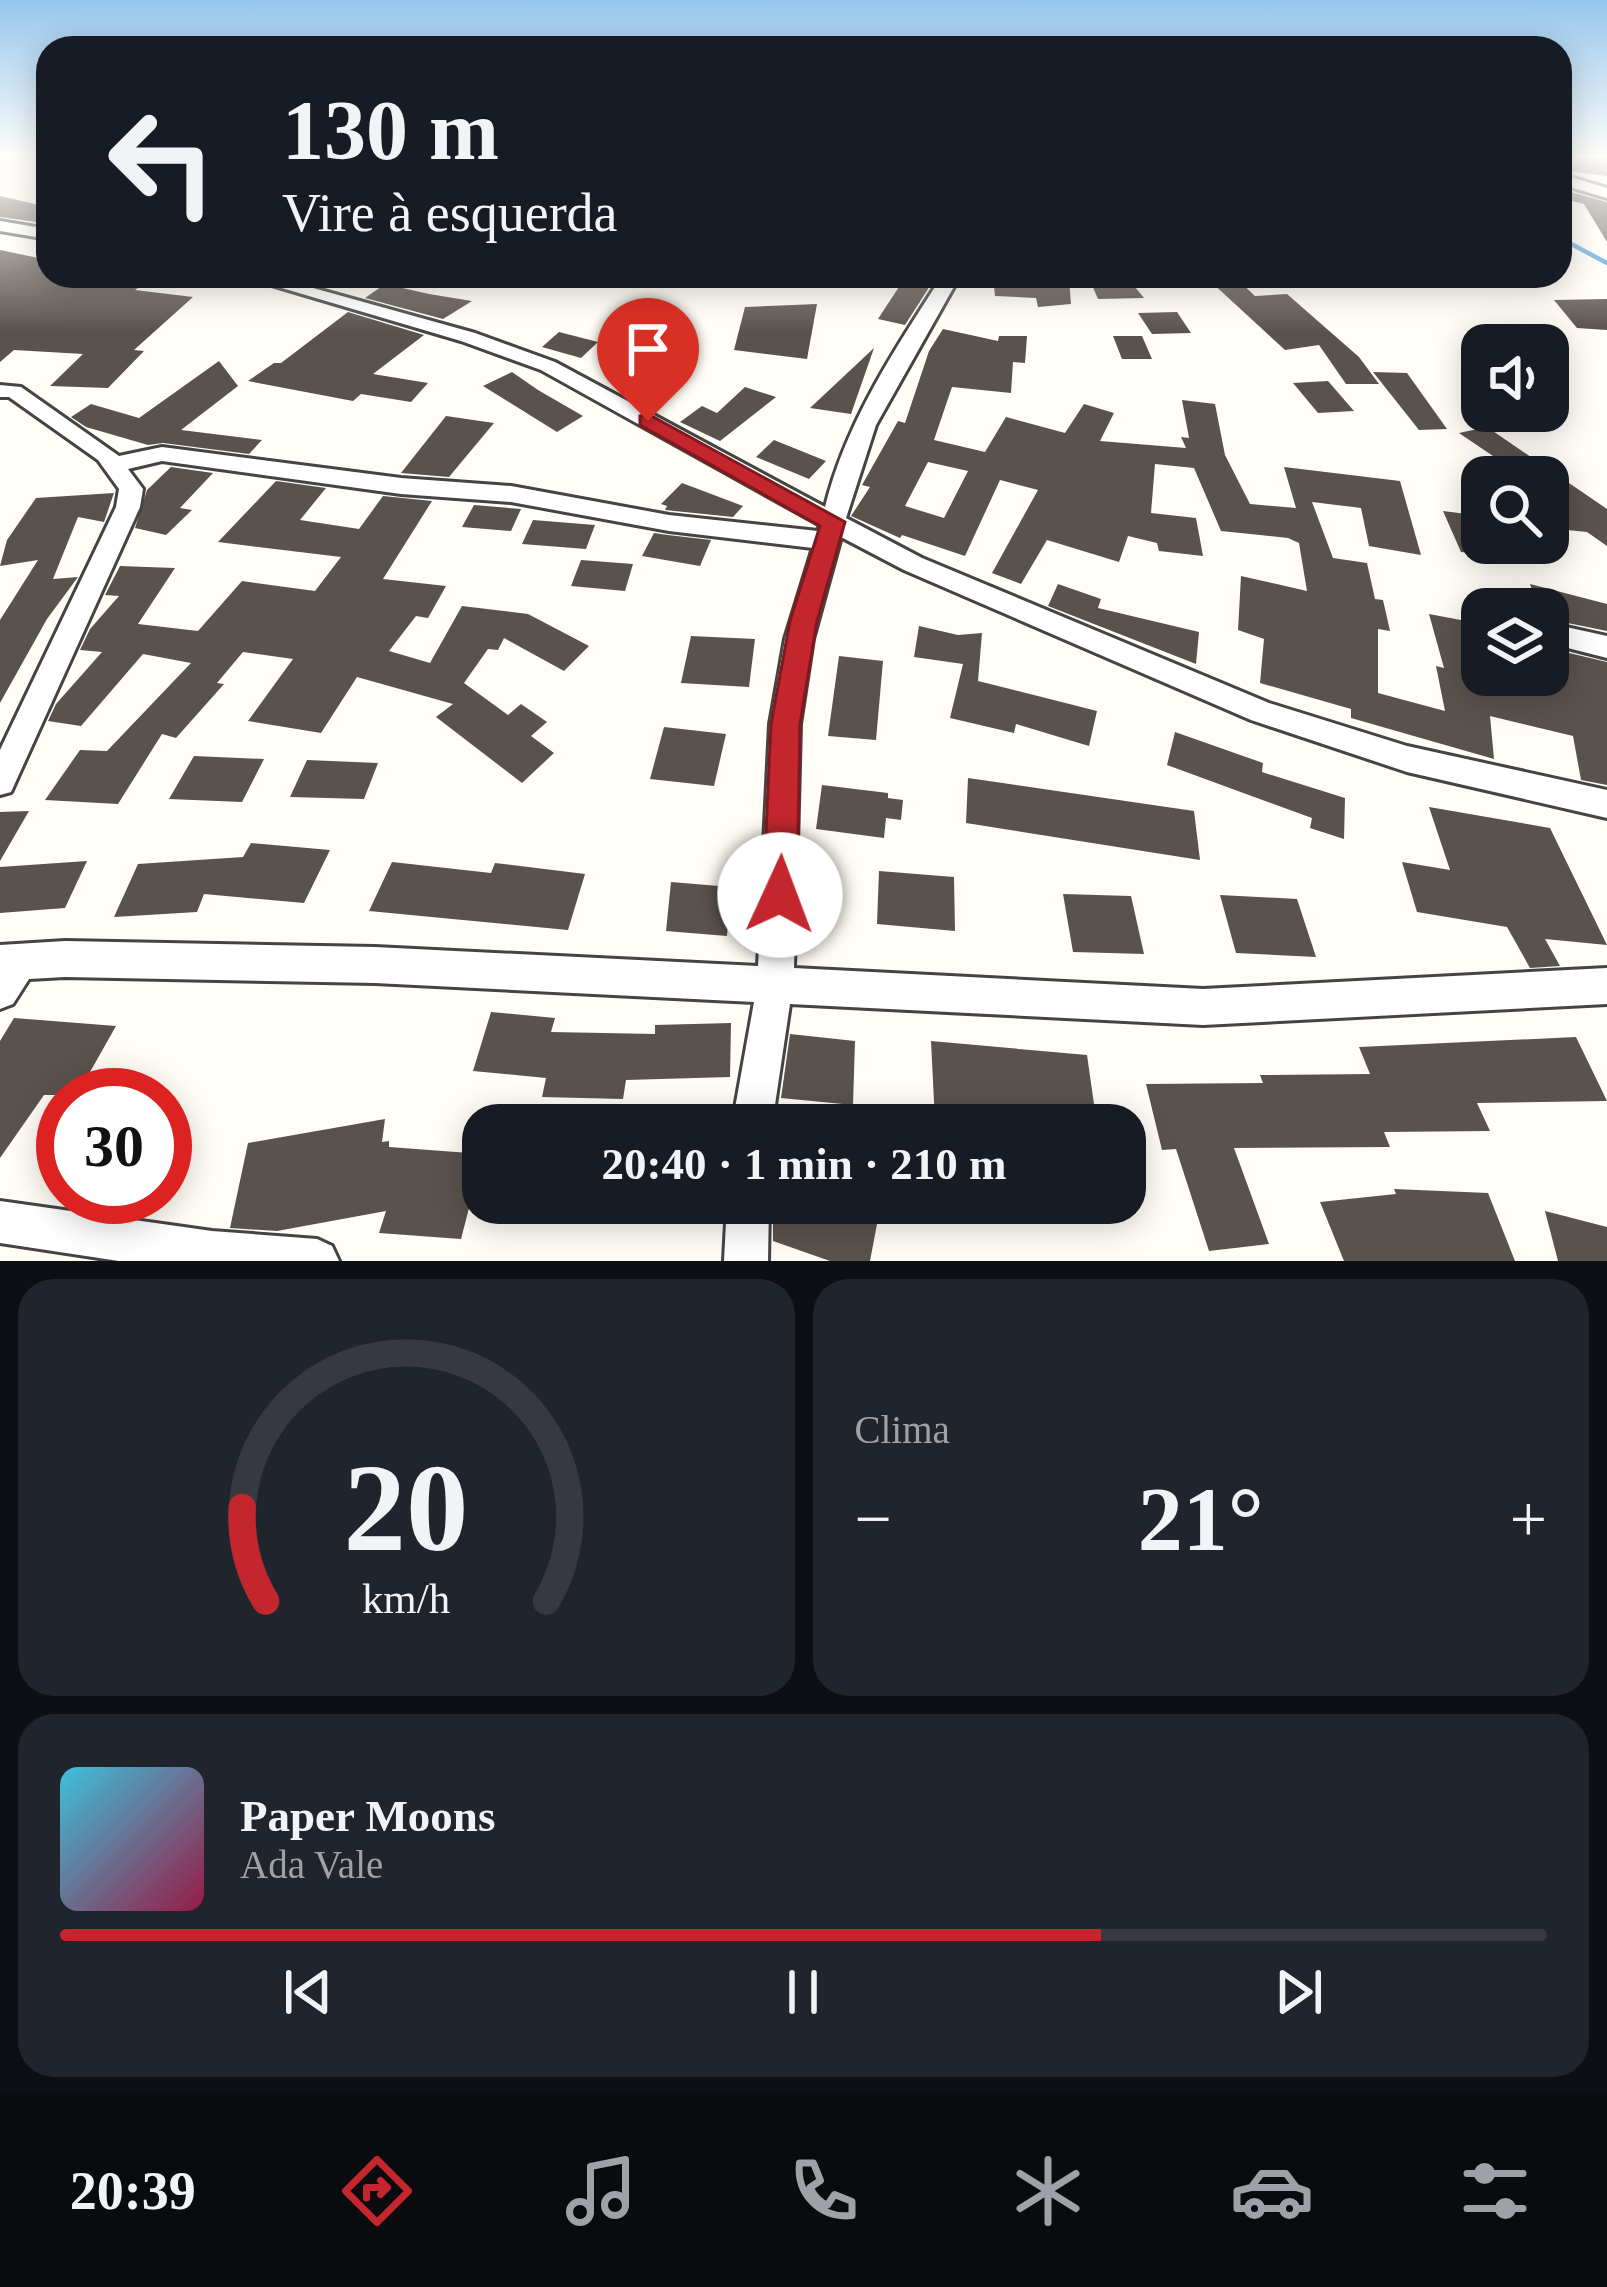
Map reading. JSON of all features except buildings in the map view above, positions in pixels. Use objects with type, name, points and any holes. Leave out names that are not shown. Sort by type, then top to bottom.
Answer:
[{"type":"street","points":[[0,226],[36,232]]},
{"type":"street","points":[[293,288],[469,337],[548,366],[830,531],[1262,712],[1407,759],[1595,801],[1607,831]]},
{"type":"street","points":[[755,1104],[775,984],[785,724],[803,621],[843,472],[869,412],[944,288]]},
{"type":"street","points":[[0,391],[14,391],[115,466],[130,489],[128,507],[0,782]]},
{"type":"street","points":[[115,466],[151,454],[174,455],[400,486],[511,494],[669,523],[830,531]]},
{"type":"street","points":[[1569,638],[1607,646]]},
{"type":"street","points":[[6,972],[65,958],[267,962],[1203,1006],[1607,986]]},
{"type":"street","points":[[0,1222],[212,1253],[317,1261]]},
{"type":"street","points":[[746,1261],[747,1224]]},
{"type":"waterway","points":[[1572,244],[1607,263]]},
{"type":"route","points":[[648,421],[833,522],[803,621],[785,724],[780,895]]}]
